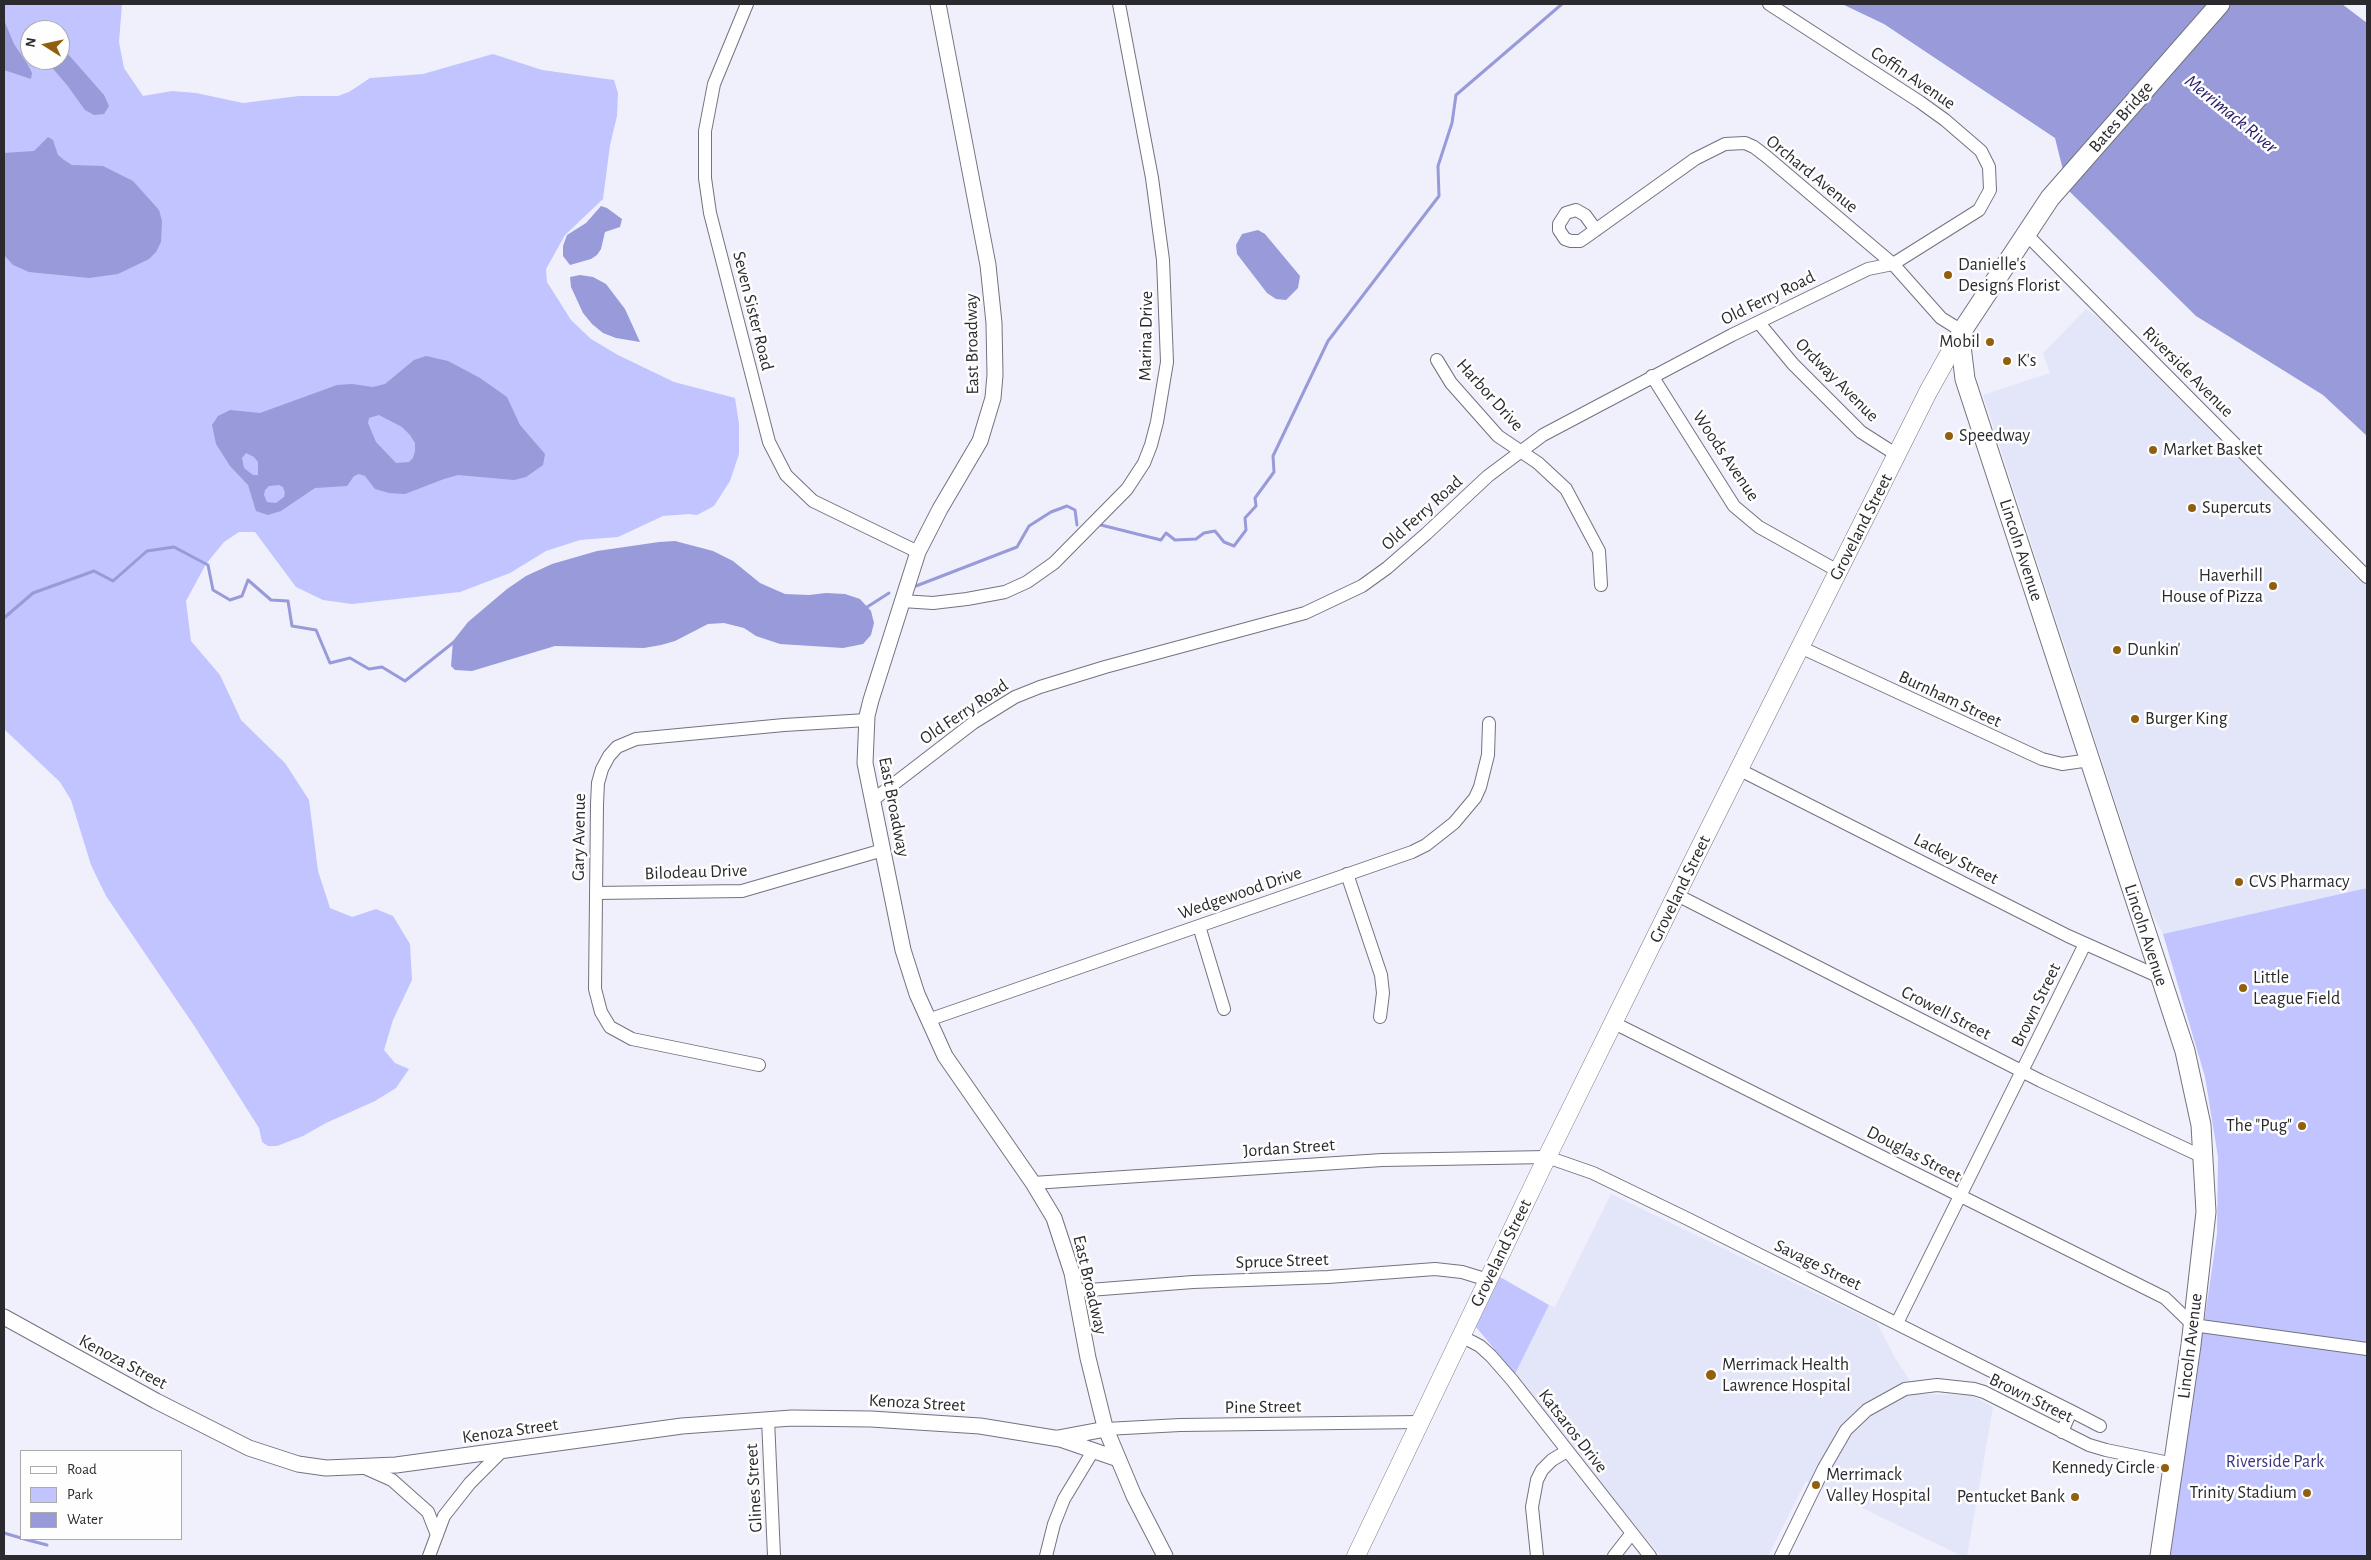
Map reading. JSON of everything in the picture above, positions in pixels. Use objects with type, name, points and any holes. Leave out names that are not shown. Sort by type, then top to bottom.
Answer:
[{"type":"main road","name":"Bates Bridge","points":[[2026,234],[2050,198],[2220,4]]},
{"type":"main road","name":"Groveland Street","points":[[1356,1556],[1547,1157],[1738,769],[1928,392],[1962,331],[2026,234]]},
{"type":"main road","name":"Lincoln Avenue","points":[[1962,331],[1962,362],[1966,379],[2185,1051],[2201,1125],[2206,1212],[2193,1325],[2160,1556]]},
{"type":"street","name":"Seven Sister Road","points":[[747,4],[714,84],[706,131],[705,178],[710,213],[769,442],[786,475],[813,501],[918,552]]},
{"type":"street","name":"East Broadway","points":[[938,4],[988,266],[994,323],[995,375],[991,408],[985,430],[963,472],[940,508],[918,552],[867,720],[864,757],[903,950],[928,1020],[946,1056],[1033,1183],[1054,1218],[1076,1291],[1088,1358],[1106,1429],[1134,1496],[1165,1556]]},
{"type":"street","name":"Marina Drive","points":[[902,602],[933,603],[967,599],[1005,592],[1027,582],[1059,558],[1127,489],[1144,462],[1151,445],[1157,422],[1167,362],[1163,260],[1154,186],[1119,4]]},
{"type":"street","name":"Coffin Avenue","points":[[1769,4],[1920,102],[1945,120],[1981,152],[1988,166],[1990,190],[1979,210]]},
{"type":"street","name":"Orchard Avenue","points":[[1596,230],[1694,159],[1725,144],[1745,143],[1754,147],[1790,176],[1893,264],[1941,318],[1962,331]]},
{"type":"street","name":"Old Ferry Road","points":[[872,800],[973,723],[1015,697],[1040,686],[1305,613],[1362,586],[1387,568],[1488,476],[1543,435],[1652,376],[1868,269],[1893,264],[1979,210]]},
{"type":"street","name":"Riverside Avenue","points":[[2026,234],[2367,577]]},
{"type":"street","name":"Ordway Avenue","points":[[1759,323],[1794,364],[1861,432],[1897,454]]},
{"type":"street","name":"Harbor Drive","points":[[1436,360],[1451,383],[1498,436],[1538,463],[1566,489],[1599,551],[1601,585]]},
{"type":"street","name":"Woods Avenue","points":[[1652,376],[1734,506],[1759,527],[1838,571]]},
{"type":"street","name":"Burnham Street","points":[[1800,647],[2042,760],[2062,764],[2090,760]]},
{"type":"street","name":"Gary Avenue","points":[[760,1065],[649,1044],[623,1035],[610,1027],[601,1012],[595,989],[598,783],[608,756],[617,747],[636,739],[665,735],[867,720]]},
{"type":"street","name":"Wedgewood Drive","points":[[928,1020],[1412,852],[1442,835],[1468,808],[1480,787],[1488,755],[1490,723]]},
{"type":"street","name":"Lackey Street","points":[[1738,769],[2085,944],[2160,977]]},
{"type":"street","name":"Bilodeau Drive","points":[[596,892],[742,890],[883,850]]},
{"type":"street","points":[[1348,874],[1381,975],[1383,993],[1380,1017]]},
{"type":"street","name":"Crowell Street","points":[[1676,895],[2023,1071],[2203,1157]]},
{"type":"street","points":[[1199,926],[1224,1009]]},
{"type":"street","name":"Brown Street","points":[[1897,1323],[2085,944]]},
{"type":"street","name":"Douglas Street","points":[[1614,1023],[2165,1298],[2193,1325]]},
{"type":"street","name":"Jordan Street","points":[[1033,1183],[1372,1160],[1547,1157]]},
{"type":"street","name":"Savage Street","points":[[1547,1157],[1593,1173],[1623,1187],[2100,1426]]},
{"type":"street","name":"Spruce Street","points":[[1076,1291],[1193,1282],[1328,1277],[1435,1269],[1462,1272],[1488,1280]]},
{"type":"street","name":"Kenoza Street","points":[[4,1317],[156,1402],[258,1452],[298,1464],[316,1467],[339,1469],[365,1468],[676,1427],[768,1419],[829,1418],[943,1422],[980,1426],[1056,1438],[1118,1458]]},
{"type":"street","points":[[2193,1325],[2367,1348]]},
{"type":"street","name":"Katsaros Drive","points":[[1461,1336],[1480,1346],[1491,1356],[1650,1556]]},
{"type":"street","name":"Brown Street","points":[[1780,1556],[1831,1454],[1846,1430],[1867,1410],[1892,1394],[1905,1389],[1936,1384],[1974,1389],[1988,1394],[2062,1432],[2106,1450],[2174,1464]]},
{"type":"street","points":[[2062,1432],[2071,1411]]},
{"type":"street","name":"Glines Street","points":[[768,1419],[774,1556]]},
{"type":"street","name":"Pine Street","points":[[1106,1429],[1180,1425],[1420,1422]]},
{"type":"street","name":"Kenoza Street","points":[[1056,1438],[1106,1429]]},
{"type":"street","points":[[429,1556],[449,1508],[470,1483],[502,1451]]},
{"type":"street","points":[[1046,1556],[1054,1524],[1064,1499],[1092,1451]]},
{"type":"street","points":[[1537,1556],[1532,1507],[1537,1480],[1542,1470],[1552,1460],[1567,1451]]},
{"type":"street","points":[[365,1468],[392,1480],[428,1512],[437,1535]]},
{"type":"street","points":[[1614,1556],[1632,1533]]},
{"type":"shaded area","points":[[2086,309],[2119,333],[2355,577],[2367,580],[2367,888],[2163,934],[2151,911],[1983,395],[2050,373],[2043,353]]},
{"type":"shaded area","name":"Merrimack Health Lawrence Hospital","points":[[1611,1194],[1877,1323],[1894,1356],[1918,1394],[1970,1395],[1993,1407],[1967,1556],[1962,1556],[1806,1481],[1768,1556],[1661,1556],[1592,1475],[1515,1374],[1549,1305],[1555,1307]]},
{"type":"green space","points":[[4,4],[122,4],[119,42],[124,68],[143,96],[172,91],[196,93],[243,103],[299,96],[338,96],[349,92],[370,78],[423,74],[493,54],[542,70],[614,80],[618,93],[617,116],[610,145],[603,199],[565,235],[546,269],[547,282],[571,320],[591,339],[618,355],[674,382],[735,398],[739,424],[739,454],[730,481],[714,506],[697,515],[663,516],[618,537],[580,540],[546,551],[510,573],[460,592],[352,604],[323,600],[296,587],[255,532],[239,532],[224,542],[206,564],[186,601],[191,641],[220,675],[241,720],[285,763],[309,800],[318,871],[330,908],[352,917],[376,909],[393,916],[410,944],[412,980],[393,1020],[384,1050],[395,1063],[409,1069],[396,1088],[375,1101],[326,1123],[303,1136],[277,1146],[268,1146],[262,1142],[259,1128],[195,1027],[106,896],[91,865],[71,800],[60,782],[4,729]]},
{"type":"green space","name":"Riverside Park","points":[[2367,888],[2367,1556],[2170,1556],[2217,1234],[2218,1157],[2205,1077],[2163,934]]},
{"type":"green space","points":[[1500,1277],[1549,1305],[1515,1374],[1476,1327]]},
{"type":"water","name":"Merrimack River","points":[[1842,4],[2342,4],[2367,23],[2367,436],[2323,395],[2196,316],[2068,190],[2055,138],[1884,24]]},
{"type":"water","points":[[4,20],[20,53],[20,70],[30,70],[31,79],[4,70]]},
{"type":"water","points":[[70,56],[104,95],[109,106],[104,114],[94,115],[85,110],[54,70],[70,70]]},
{"type":"water","points":[[48,137],[53,140],[58,155],[64,160],[72,165],[103,166],[133,181],[159,210],[162,221],[161,242],[156,252],[149,259],[118,274],[89,278],[29,272],[13,265],[5,256],[4,153],[34,151]]},
{"type":"water","points":[[601,206],[622,219],[620,227],[605,232],[601,249],[597,255],[591,259],[570,265],[563,256],[563,246],[567,235],[586,223]]},
{"type":"water","points":[[1258,230],[1265,234],[1300,276],[1298,288],[1286,300],[1276,299],[1267,293],[1237,254],[1236,245],[1242,234]]},
{"type":"water","points":[[580,275],[593,277],[606,284],[625,309],[640,342],[616,338],[603,333],[592,324],[583,313],[571,287],[570,277]]},
{"type":"water","points":[[426,356],[448,361],[480,378],[507,397],[520,425],[545,454],[543,465],[526,477],[514,480],[458,475],[405,494],[389,493],[375,489],[365,476],[359,474],[354,476],[347,486],[315,488],[281,511],[268,515],[256,511],[248,485],[230,466],[216,444],[212,425],[218,416],[230,410],[260,413],[337,385],[352,384],[373,387],[385,384],[414,360]],"holes":[[[379,415],[402,427],[410,435],[415,443],[415,451],[413,458],[409,462],[396,463],[376,442],[368,423],[369,418]],[[246,453],[254,457],[258,462],[258,475],[253,475],[244,468],[242,458]],[[279,485],[283,487],[284,497],[276,503],[267,502],[264,495],[265,490],[269,486]]]},
{"type":"water","points":[[675,541],[713,551],[733,561],[760,583],[785,594],[845,594],[860,599],[871,611],[874,623],[871,635],[863,644],[843,648],[780,644],[756,636],[744,628],[724,623],[708,624],[675,641],[644,648],[555,646],[472,671],[455,670],[451,666],[453,641],[468,622],[507,589],[526,576],[552,564],[597,551]]},
{"type":"waterway","points":[[1101,525],[1161,540],[1166,533],[1175,540],[1196,539],[1204,533],[1215,531],[1224,542],[1234,546],[1246,530],[1245,518],[1256,506],[1255,498],[1274,472],[1273,456],[1328,341],[1439,196],[1438,166],[1452,123],[1456,95],[1562,4]]},
{"type":"waterway","points":[[916,586],[1017,547],[1029,526],[1051,512],[1067,506],[1075,510],[1077,525]]},
{"type":"waterway","points":[[4,618],[33,593],[94,571],[113,581],[147,551],[174,547],[208,565],[213,590],[230,600],[242,596],[248,580],[271,600],[288,601],[292,626],[316,630],[330,663],[350,658],[369,669],[382,667],[405,681],[454,642],[456,643]]},
{"type":"waterway","points":[[864,609],[889,593]]},
{"type":"waterway","points":[[4,1533],[20,1538]]},
{"type":"waterway","points":[[28,1540],[47,1545]]},
{"type":"place","name":"Danielle's Designs Florist","points":[[1948,275]]},
{"type":"place","name":"Mobil","points":[[1990,342]]},
{"type":"place","name":"K's","points":[[2007,361]]},
{"type":"place","name":"Speedway","points":[[1949,436]]},
{"type":"place","name":"Market Basket","points":[[2153,450]]},
{"type":"place","name":"Supercuts","points":[[2192,508]]},
{"type":"place","name":"Haverhill House of Pizza","points":[[2273,586]]},
{"type":"place","name":"Dunkin'","points":[[2117,650]]},
{"type":"place","name":"Burger King","points":[[2135,719]]},
{"type":"place","name":"CVS Pharmacy","points":[[2239,882]]},
{"type":"place","name":"Little League Field","points":[[2243,988]]},
{"type":"place","name":"The \"Pug\"","points":[[2302,1126]]},
{"type":"place","name":"Merrimack Health Lawrence Hospital","points":[[1711,1375]]},
{"type":"place","name":"Kennedy Circle","points":[[2165,1468]]},
{"type":"place","name":"Merrimack Valley Hospital","points":[[1816,1485]]},
{"type":"place","name":"Trinity Stadium","points":[[2307,1493]]},
{"type":"place","name":"Pentucket Bank","points":[[2075,1497]]}]
